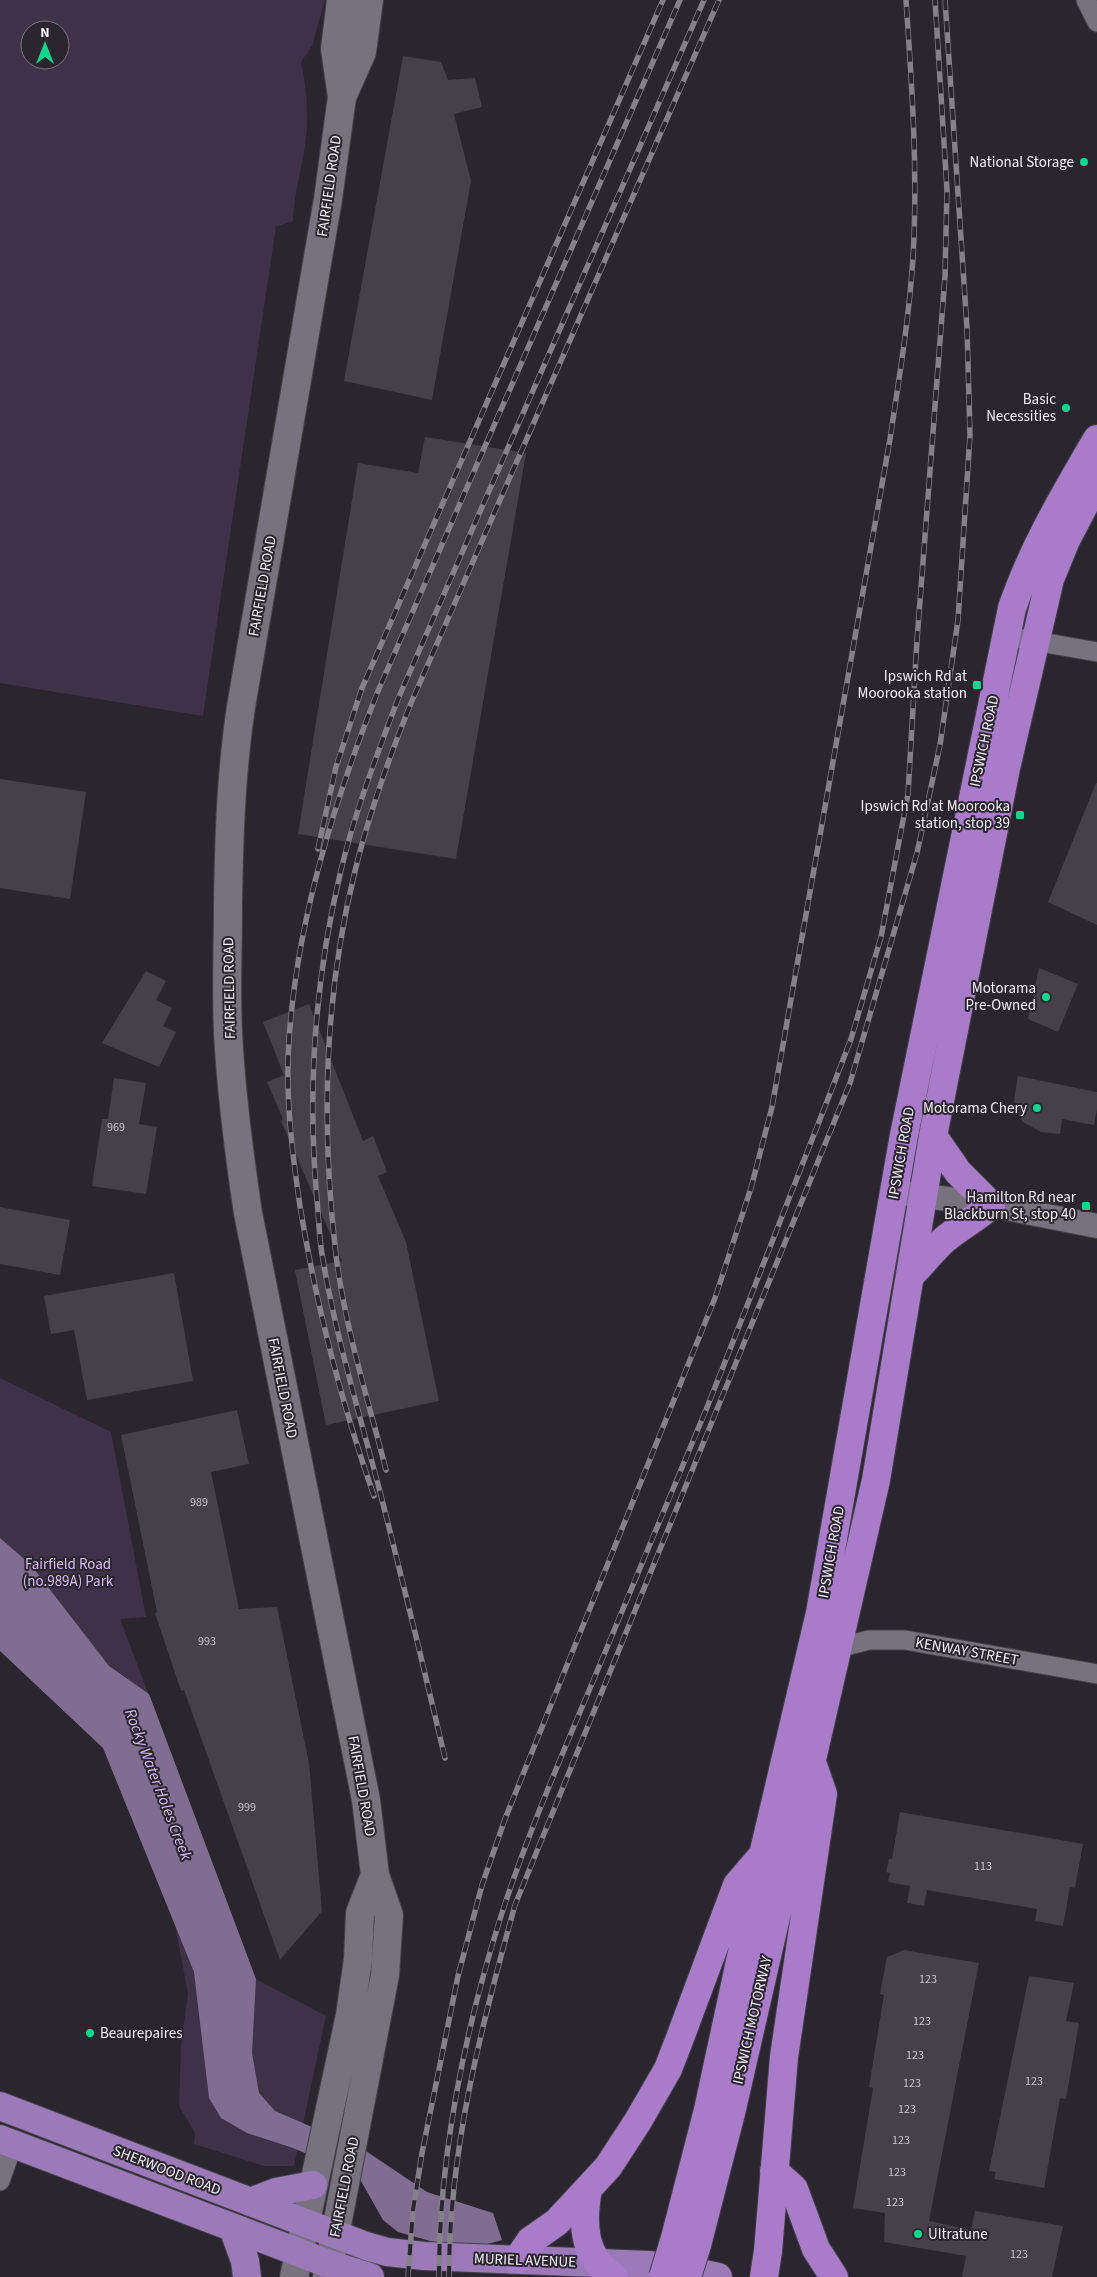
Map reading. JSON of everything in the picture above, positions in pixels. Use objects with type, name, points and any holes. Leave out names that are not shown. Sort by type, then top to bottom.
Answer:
[{"type":"highway","name":"IPSWICH ROAD","points":[[763,1855],[822,1604],[894,1192],[1012,608],[1031,558],[1048,523],[1097,439]]},
{"type":"highway","name":"IPSWICH ROAD","points":[[812,1762],[876,1480],[933,1136],[1006,768],[1050,579],[1066,540],[1097,481]]},
{"type":"highway","points":[[911,1275],[942,1242],[991,1205],[958,1172],[933,1136]]},
{"type":"highway","points":[[764,2277],[768,2251],[784,2057],[824,1794],[812,1762]]},
{"type":"highway","name":"IPSWICH MOTORWAY","points":[[663,2277],[686,2241],[719,2165],[812,1762]]},
{"type":"highway","points":[[518,2259],[530,2240],[557,2222],[608,2167],[654,2095],[668,2069],[695,2002],[737,1885],[763,1855]]},
{"type":"highway","name":"IPSWICH MOTORWAY","points":[[687,2277],[686,2241],[708,2110],[763,1855]]},
{"type":"highway","points":[[774,2171],[794,2189],[816,2249],[834,2277]]},
{"type":"highway","points":[[588,2189],[583,2226],[585,2237],[606,2269]]},
{"type":"main road","name":"FAIRFIELD ROAD","points":[[341,0],[335,49],[342,97]]},
{"type":"main road","name":"FAIRFIELD ROAD","points":[[328,2270],[344,2179],[385,1975],[389,1915],[375,1874],[364,1790],[248,1213],[234,1115],[228,1004],[230,799],[236,737],[325,217],[342,97],[362,52],[369,0]]},
{"type":"main road","name":"FAIRFIELD ROAD","points":[[297,2265],[354,1988],[360,1913],[375,1874]]},
{"type":"main road","name":"SHERWOOD ROAD","points":[[0,2106],[334,2234]]},
{"type":"main road","name":"SHERWOOD ROAD","points":[[6,2141],[233,2228],[297,2265],[328,2270]]},
{"type":"main road","points":[[250,2202],[314,2180]]},
{"type":"main road","points":[[233,2228],[245,2261],[247,2277]]},
{"type":"main road","name":"MURIEL AVENUE","points":[[334,2234],[366,2246],[400,2254],[518,2259],[606,2269],[677,2268],[718,2277]]},
{"type":"main road","points":[[328,2270],[370,2277]]},
{"type":"street","points":[[1086,0],[1097,22]]},
{"type":"street","points":[[1006,636],[1097,652]]},
{"type":"street","points":[[894,1192],[991,1205],[1097,1226]]},
{"type":"street","name":"KENWAY STREET","points":[[838,1648],[868,1640],[905,1640],[1097,1674]]},
{"type":"street","points":[[0,2182],[6,2141]]},
{"type":"green space","points":[[0,0],[325,0],[312,46],[301,62],[307,104],[305,146],[296,192],[293,221],[276,227],[203,716],[0,683]]},
{"type":"green space","name":"Fairfield Road (no.989A) Park","points":[[0,1378],[111,1432],[146,1617],[120,1619],[256,1979],[326,2016],[294,2166],[264,2166],[194,2144],[195,2133],[179,2106],[181,2045],[188,1994],[173,1915],[103,1748],[0,1650]]},
{"type":"water","name":"Rocky Water Holes Creek","points":[[0,1538],[31,1565],[109,1666],[149,1694],[256,1979],[252,2053],[259,2093],[275,2111],[363,2149],[427,2192],[493,2213],[502,2240],[484,2245],[455,2248],[398,2232],[383,2220],[357,2174],[290,2147],[247,2133],[221,2118],[209,2098],[194,1972],[103,1748],[0,1651]]},
{"type":"building","points":[[403,56],[441,62],[448,80],[475,78],[482,107],[454,114],[471,181],[432,400],[344,381]]},
{"type":"building","points":[[425,437],[526,453],[456,859],[298,834],[358,463],[418,473]]},
{"type":"building","points":[[0,779],[86,792],[70,899],[0,888]]},
{"type":"building","points":[[1097,783],[1097,925],[1048,902]]},
{"type":"building","points":[[1039,968],[1078,984],[1058,1032],[1028,1019]]},
{"type":"building","points":[[146,971],[166,981],[156,1000],[172,1008],[163,1026],[176,1032],[159,1067],[102,1043]]},
{"type":"building","points":[[309,1004],[363,1141],[373,1136],[387,1172],[378,1176],[406,1242],[439,1401],[326,1425],[295,1270],[342,1261],[281,1121],[283,1119],[267,1082],[284,1075],[263,1022]]},
{"type":"building","points":[[1018,1076],[1097,1092],[1097,1109],[1094,1125],[1062,1119],[1060,1134],[1041,1132],[1023,1122],[1016,1111],[1014,1100]]},
{"type":"building","points":[[114,1078],[146,1083],[139,1124],[157,1127],[146,1194],[92,1186],[102,1119],[108,1119]]},
{"type":"building","points":[[0,1207],[70,1220],[60,1275],[0,1264]]},
{"type":"building","points":[[174,1273],[193,1381],[87,1400],[74,1330],[51,1334],[44,1296]]},
{"type":"building","points":[[237,1410],[249,1464],[211,1472],[239,1609],[277,1607],[309,1763],[322,1911],[280,1960],[184,1690],[181,1691],[155,1613],[157,1612],[121,1435]]},
{"type":"building","points":[[900,1812],[1083,1844],[1075,1888],[1070,1887],[1063,1926],[1035,1921],[1037,1909],[927,1890],[924,1906],[907,1903],[910,1886],[888,1882],[890,1873],[886,1872],[889,1859],[892,1859]]},
{"type":"building","points":[[904,1950],[979,1963],[929,2221],[971,2230],[975,2211],[1063,2226],[1052,2277],[962,2277],[966,2256],[884,2242],[885,2213],[853,2208],[873,2088],[869,2087],[884,1995],[880,1994],[887,1957]]},
{"type":"building","points":[[1029,1976],[1074,1983],[1066,2021],[1079,2023],[1066,2099],[1060,2098],[1044,2188],[994,2179],[996,2172],[989,2171]]},
{"type":"railway","points":[[318,849],[336,767],[362,688],[663,0]]},
{"type":"railway","points":[[374,1496],[340,1389],[314,1280],[300,1206],[292,1144],[288,1082],[293,995],[300,950],[320,862],[347,775],[378,691],[680,0]]},
{"type":"railway","points":[[445,1758],[388,1522],[341,1346],[322,1252],[314,1158],[313,1075],[319,993],[325,952],[341,870],[353,826],[398,699],[704,0]]},
{"type":"railway","points":[[386,1470],[345,1309],[336,1255],[328,1159],[328,1062],[331,1014],[345,918],[355,871],[380,786],[411,703],[719,0]]},
{"type":"railway","points":[[408,2277],[413,2210],[422,2153],[458,1976],[482,1885],[505,1819],[715,1298],[751,1188],[772,1107],[890,439],[906,326],[913,258],[915,194],[915,161],[906,0]]},
{"type":"railway","points":[[439,2277],[440,2232],[449,2140],[476,2004],[501,1916],[540,1809],[708,1405],[833,1086],[851,1039],[881,937],[908,794],[917,640],[945,276],[947,190],[935,0]]},
{"type":"railway","points":[[449,2277],[450,2230],[455,2182],[469,2089],[490,1997],[515,1905],[850,1083],[917,853],[940,745],[958,620],[970,435],[967,328],[945,0]]},
{"type":"place","name":"National Storage","points":[[1084,162]]},
{"type":"place","name":"Basic Necessities","points":[[1066,408]]},
{"type":"place","name":"Ipswich Rd at Moorooka station","points":[[977,685]]},
{"type":"place","name":"Ipswich Rd at Moorooka station, stop 39","points":[[1020,815]]},
{"type":"place","name":"Motorama Pre-Owned","points":[[1046,997]]},
{"type":"place","name":"Motorama Chery","points":[[1037,1108]]},
{"type":"place","name":"Hamilton Rd near Blackburn St, stop 40","points":[[1086,1206]]},
{"type":"place","name":"Beaurepaires","points":[[90,2033]]},
{"type":"place","name":"Ultratune","points":[[918,2234]]}]
